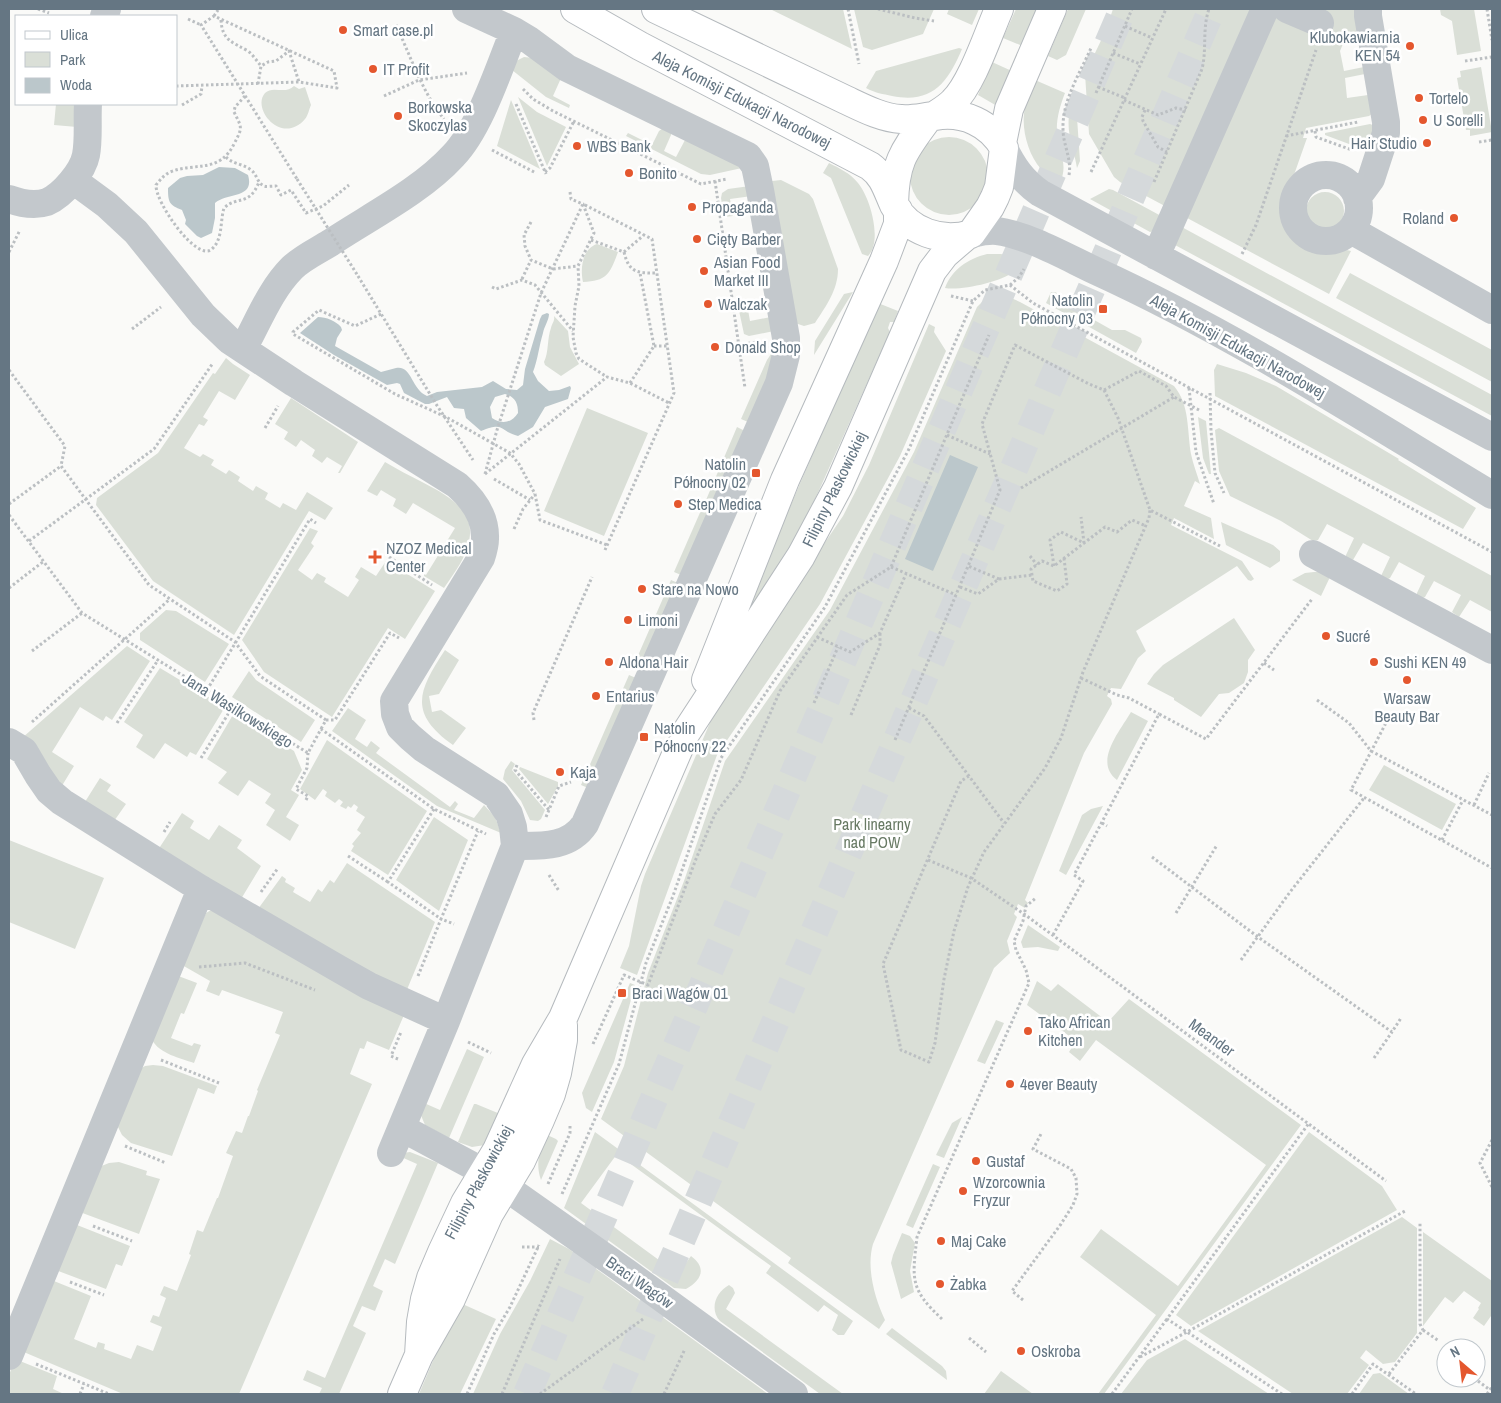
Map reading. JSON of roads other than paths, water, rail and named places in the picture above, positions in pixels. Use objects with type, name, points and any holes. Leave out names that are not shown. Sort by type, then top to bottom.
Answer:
[{"type":"main road","name":"Aleja Komisji Edukacji Narodowej","points":[[576,9],[640,46],[870,166],[882,177],[896,207]]},
{"type":"main road","points":[[656,9],[860,106],[899,119],[958,115],[969,118],[988,129],[1003,145]]},
{"type":"main road","points":[[999,9],[970,77],[961,92],[953,102],[931,116],[905,149],[900,159],[895,179],[896,207],[910,224],[933,236],[953,238],[968,235],[990,207],[999,187],[1009,109],[1052,9]]},
{"type":"main road","name":"Filipiny Płaskowickiej","points":[[419,1355],[420,1322],[431,1278],[457,1219],[500,1144],[536,1064],[563,1018],[682,741],[785,480],[884,261],[898,224],[896,207]]},
{"type":"main road","name":"Filipiny Płaskowickiej","points":[[682,741],[801,556],[838,487],[932,272],[945,254],[968,235]]},
{"type":"main road","name":"Filipiny Płaskowickiej","points":[[402,1394],[419,1355],[446,1308],[482,1230],[524,1155],[551,1094],[559,1062],[563,1018]]},
{"type":"street","points":[[466,9],[514,31],[567,68],[748,156],[755,166],[757,174],[786,338],[786,355],[779,383],[584,824],[579,832],[559,843],[547,846],[515,846]]},
{"type":"street","points":[[1156,256],[1265,9]]},
{"type":"street","points":[[1287,9],[1318,36]]},
{"type":"street","points":[[1357,198],[1371,179],[1386,133],[1368,9]]},
{"type":"street","points":[[243,349],[280,282],[294,267],[396,201],[434,174],[454,156],[476,123],[514,31]]},
{"type":"street","points":[[9,198],[34,204],[48,201],[73,180],[82,168],[86,154],[88,105]]},
{"type":"street","points":[[1003,145],[1016,170],[1031,186],[1492,438]]},
{"type":"street","points":[[1333,176],[1343,180],[1352,188],[1357,198],[1359,209],[1351,230],[1343,237],[1333,241],[1322,241],[1312,238],[1303,232],[1293,214],[1297,193],[1304,184],[1312,178],[1333,176]]},
{"type":"street","points":[[73,180],[107,205],[136,232],[203,315],[229,340],[457,485],[470,497],[484,525],[486,540],[481,558],[394,701],[395,714],[400,727],[424,749],[496,795],[509,814],[513,827],[515,846],[446,1021],[391,1153]]},
{"type":"street","points":[[1351,230],[1492,310]]},
{"type":"street","name":"Aleja Komisji Edukacji Narodowej","points":[[968,235],[987,231],[1012,235],[1037,244],[1123,284],[1292,374],[1492,495]]},
{"type":"street","points":[[1313,554],[1492,650]]},
{"type":"street","points":[[9,742],[24,751],[49,791],[62,802],[201,889],[369,986],[446,1021]]},
{"type":"street","points":[[9,1355],[201,889]]},
{"type":"street","name":"Braci Wagów","points":[[402,1128],[484,1172],[638,1280],[794,1394]]},
{"type":"water","points":[[219,167],[235,168],[248,175],[248,188],[244,192],[215,203],[212,233],[201,238],[185,224],[186,220],[182,210],[170,202],[168,188],[180,178],[203,175]]},
{"type":"water","points":[[549,314],[533,372],[538,381],[549,391],[570,386],[571,388],[568,399],[545,407],[533,427],[518,436],[498,427],[481,431],[466,418],[464,409],[454,408],[447,397],[425,404],[404,393],[400,384],[387,385],[300,333],[318,317],[334,321],[342,330],[335,346],[381,372],[396,368],[405,370],[422,393],[427,396],[437,392],[482,387],[493,381],[506,389],[517,390],[523,385],[525,369],[542,315]],"holes":[[[505,394],[515,401],[518,413],[506,422],[492,418],[490,407],[495,397]]]},
{"type":"water","points":[[950,455],[978,467],[933,571],[905,559]]},
{"type":"tunnel","points":[[527,1394],[1123,9]]},
{"type":"tunnel","points":[[615,1394],[1212,9]]},
{"type":"place","name":"Smart case.pl","points":[[343,30]]},
{"type":"place","name":"Klubokawiarnia KEN 54","points":[[1410,46]]},
{"type":"place","name":"IT Profit","points":[[373,69]]},
{"type":"place","name":"Tortelo","points":[[1419,98]]},
{"type":"place","name":"Borkowska Skoczylas","points":[[398,116]]},
{"type":"place","name":"U Sorelli","points":[[1423,120]]},
{"type":"place","name":"Hair Studio","points":[[1427,143]]},
{"type":"place","name":"WBS Bank","points":[[577,146]]},
{"type":"place","name":"Bonito","points":[[629,173]]},
{"type":"place","name":"Propaganda","points":[[692,207]]},
{"type":"place","name":"Roland","points":[[1454,218]]},
{"type":"place","name":"Cięty Barber","points":[[697,239]]},
{"type":"place","name":"Asian Food Market III","points":[[704,271]]},
{"type":"place","name":"Walczak","points":[[708,304]]},
{"type":"place","name":"Natolin Północny 03","points":[[1103,309]]},
{"type":"place","name":"Donald Shop","points":[[715,347]]},
{"type":"place","name":"Natolin Północny 02","points":[[756,473]]},
{"type":"place","name":"Step Medica","points":[[678,504]]},
{"type":"place","name":"NZOZ Medical Center","points":[[375,557]]},
{"type":"place","name":"Stare na Nowo","points":[[642,589]]},
{"type":"place","name":"Limoni","points":[[628,620]]},
{"type":"place","name":"Sucré","points":[[1326,636]]},
{"type":"place","name":"Aldona Hair","points":[[609,662]]},
{"type":"place","name":"Sushi KEN 49","points":[[1374,662]]},
{"type":"place","name":"Warsaw Beauty Bar","points":[[1407,680]]},
{"type":"place","name":"Entarius","points":[[596,696]]},
{"type":"place","name":"Natolin Północny 22","points":[[644,737]]},
{"type":"place","name":"Kaja","points":[[560,772]]},
{"type":"place","name":"Braci Wagów 01","points":[[622,993]]},
{"type":"place","name":"Tako African Kitchen","points":[[1028,1031]]},
{"type":"place","name":"4ever Beauty","points":[[1010,1084]]},
{"type":"place","name":"Gustaf","points":[[976,1161]]},
{"type":"place","name":"Wzorcownia Fryzur","points":[[963,1191]]},
{"type":"place","name":"Maj Cake","points":[[941,1241]]},
{"type":"place","name":"Żabka","points":[[940,1284]]},
{"type":"place","name":"Oskroba","points":[[1021,1351]]},
{"type":"park label","name":"Park linearny nad POW","points":[[872,833]]}]
